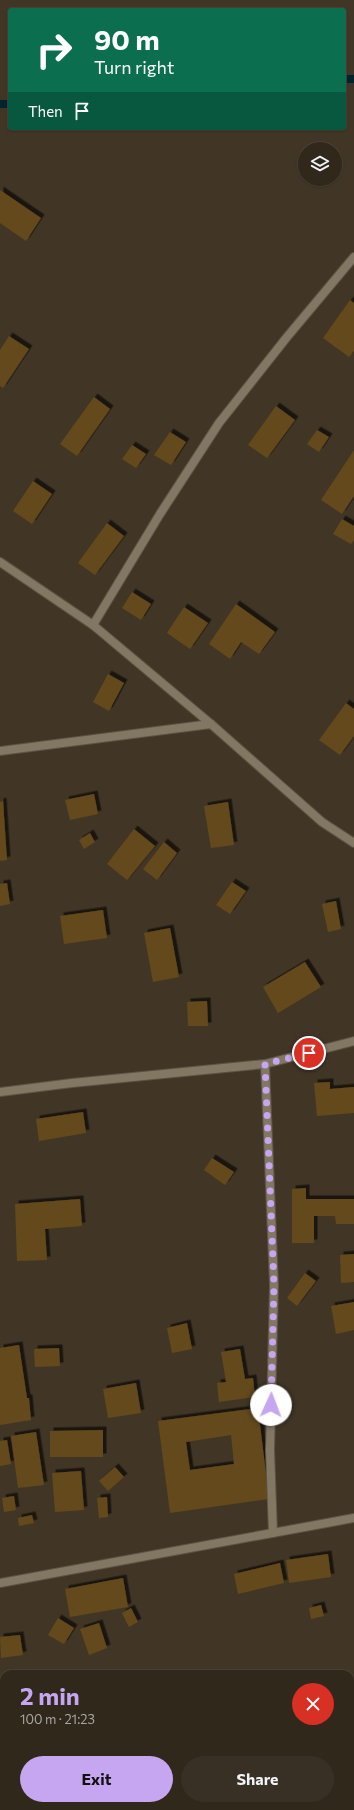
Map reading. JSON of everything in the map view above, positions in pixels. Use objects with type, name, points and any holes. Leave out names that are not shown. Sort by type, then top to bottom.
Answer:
[{"type":"street","points":[[93,625],[160,514],[219,423],[287,337],[354,257]]},
{"type":"street","points":[[0,562],[93,625],[211,724],[322,822],[354,843]]},
{"type":"street","points":[[0,751],[211,724]]},
{"type":"street","points":[[0,1092],[72,1083],[265,1064],[354,1041]]},
{"type":"street","points":[[265,1064],[274,1285],[270,1450],[273,1533]]},
{"type":"street","points":[[0,1583],[354,1518]]},
{"type":"building","points":[[0,190],[41,218],[26,241],[0,223]]},
{"type":"building","points":[[350,300],[354,303],[354,351],[349,357],[323,338]]},
{"type":"building","points":[[9,336],[29,349],[3,388],[0,386],[0,350]]},
{"type":"building","points":[[94,397],[110,409],[77,456],[60,444]]},
{"type":"building","points":[[276,406],[295,420],[267,458],[248,445]]},
{"type":"building","points":[[317,430],[329,437],[319,452],[307,444]]},
{"type":"building","points":[[170,432],[186,442],[171,465],[154,455]]},
{"type":"building","points":[[132,445],[146,454],[136,468],[122,459]]},
{"type":"building","points":[[354,450],[354,496],[342,514],[321,500]]},
{"type":"building","points":[[33,481],[52,494],[32,524],[13,511]]},
{"type":"building","points":[[342,519],[354,526],[354,540],[351,544],[333,534]]},
{"type":"building","points":[[107,523],[124,536],[95,575],[78,563]]},
{"type":"building","points":[[132,592],[151,604],[141,620],[122,608]]},
{"type":"building","points":[[236,604],[275,632],[259,654],[241,642],[230,659],[209,644]]},
{"type":"building","points":[[184,607],[208,623],[190,649],[167,633]]},
{"type":"building","points":[[108,674],[124,683],[109,711],[93,702]]},
{"type":"building","points":[[346,703],[354,709],[354,736],[340,755],[319,740]]},
{"type":"building","points":[[94,794],[98,814],[70,820],[65,800]]},
{"type":"building","points":[[3,801],[7,860],[0,861],[0,802]]},
{"type":"building","points":[[228,802],[234,845],[211,848],[204,806]]},
{"type":"building","points":[[134,829],[155,846],[127,880],[107,864]]},
{"type":"building","points":[[90,833],[95,842],[84,849],[79,840]]},
{"type":"building","points":[[164,842],[177,853],[157,880],[143,869]]},
{"type":"building","points":[[232,882],[246,891],[230,914],[216,905]]},
{"type":"building","points":[[7,883],[10,904],[0,906],[0,884]]},
{"type":"building","points":[[336,901],[341,929],[328,932],[322,904]]},
{"type":"building","points":[[103,910],[107,938],[64,944],[60,916]]},
{"type":"building","points":[[170,928],[179,977],[153,982],[144,933]]},
{"type":"building","points":[[305,962],[321,987],[278,1013],[263,987]]},
{"type":"building","points":[[207,1001],[208,1026],[188,1026],[187,1002]]},
{"type":"building","points":[[330,1082],[330,1089],[354,1087],[354,1113],[317,1116],[314,1083]]},
{"type":"building","points":[[83,1112],[86,1133],[39,1141],[36,1119]]},
{"type":"building","points":[[212,1158],[234,1172],[225,1185],[204,1170]]},
{"type":"building","points":[[306,1188],[306,1199],[354,1199],[354,1224],[336,1224],[335,1216],[314,1216],[314,1243],[292,1243],[292,1189]]},
{"type":"building","points":[[80,1199],[82,1226],[45,1229],[47,1260],[17,1261],[15,1204]]},
{"type":"building","points":[[354,1254],[354,1282],[341,1283],[340,1255]]},
{"type":"building","points":[[305,1273],[316,1281],[297,1306],[287,1298]]},
{"type":"building","points":[[354,1302],[354,1330],[336,1334],[331,1306]]},
{"type":"building","points":[[187,1323],[192,1349],[172,1353],[167,1328]]},
{"type":"building","points":[[19,1345],[27,1398],[29,1398],[31,1420],[0,1425],[0,1348]]},
{"type":"building","points":[[59,1348],[60,1366],[35,1367],[34,1349]]},
{"type":"building","points":[[240,1349],[245,1379],[253,1378],[255,1397],[219,1402],[217,1383],[226,1382],[221,1352]]},
{"type":"building","points":[[136,1383],[141,1413],[108,1418],[103,1389]]},
{"type":"building","points":[[258,1408],[269,1499],[170,1513],[158,1421]],"holes":[[[231,1435],[234,1464],[190,1470],[186,1442]]]},
{"type":"building","points":[[103,1430],[103,1457],[50,1457],[50,1431]]},
{"type":"building","points":[[36,1432],[44,1485],[18,1488],[11,1436]]},
{"type":"building","points":[[7,1440],[11,1464],[0,1466],[0,1441]]},
{"type":"building","points":[[115,1467],[124,1477],[108,1491],[99,1481]]},
{"type":"building","points":[[81,1471],[84,1510],[55,1512],[52,1473]]},
{"type":"building","points":[[14,1496],[16,1510],[4,1512],[2,1498]]},
{"type":"building","points":[[107,1497],[108,1517],[99,1518],[97,1498]]},
{"type":"building","points":[[32,1515],[34,1523],[19,1526],[18,1518]]},
{"type":"building","points":[[328,1554],[331,1577],[289,1583],[286,1560]]},
{"type":"building","points":[[280,1563],[284,1583],[238,1594],[234,1574]]},
{"type":"building","points":[[123,1578],[128,1607],[70,1617],[65,1589]]},
{"type":"building","points":[[321,1605],[324,1616],[311,1619],[309,1608]]},
{"type":"building","points":[[131,1608],[138,1622],[129,1627],[122,1613]]},
{"type":"building","points":[[58,1618],[74,1628],[64,1644],[48,1635]]},
{"type":"building","points":[[99,1623],[107,1648],[89,1655],[80,1629]]},
{"type":"building","points":[[20,1635],[23,1655],[1,1658],[0,1637]]},
{"type":"waterway","points":[[346,79],[354,79]]},
{"type":"waterway","points":[[0,104],[8,104]]},
{"type":"route","points":[[271,1405],[274,1285],[265,1064],[309,1053]]}]
